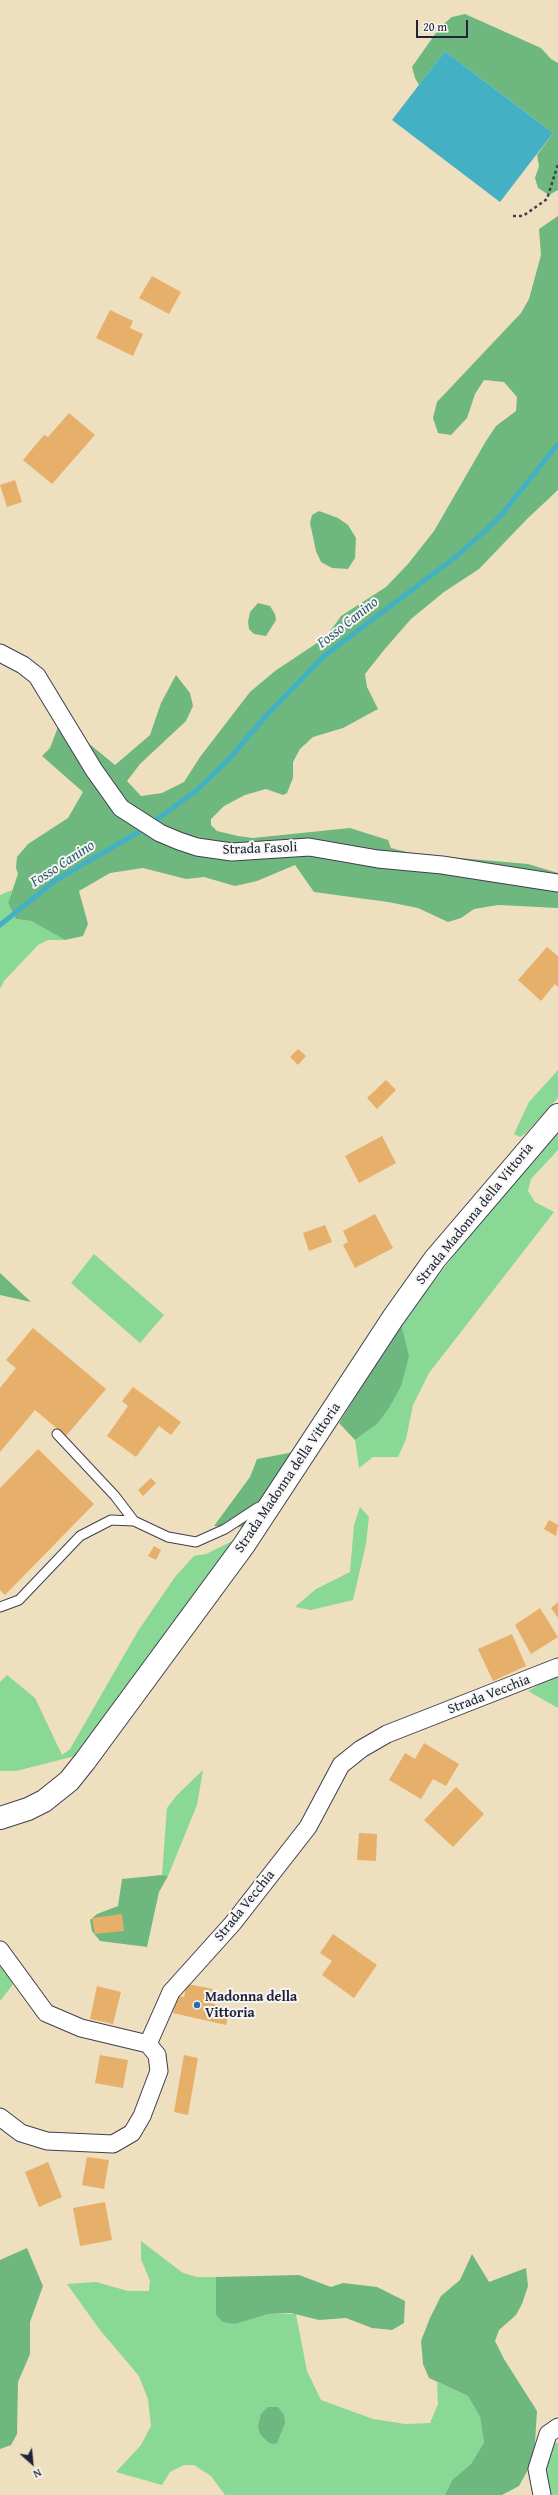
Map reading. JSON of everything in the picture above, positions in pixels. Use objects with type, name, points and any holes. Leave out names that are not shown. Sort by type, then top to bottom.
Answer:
[{"type":"street","name":"Strada Fasoli","points":[[0,653],[23,665],[36,676],[94,770],[121,808],[160,833],[179,842],[203,848],[232,852],[309,847],[378,859],[442,865],[558,883]]},
{"type":"street","name":"Strada Madonna della Vittoria","points":[[0,1818],[28,1809],[44,1801],[69,1781],[163,1657],[273,1503],[393,1318],[435,1259],[558,1115]]},
{"type":"street","name":"Strada Vecchia","points":[[148,2044],[171,1992],[233,1923],[308,1827],[340,1765],[361,1749],[387,1734],[558,1667]]},
{"type":"street","points":[[0,1950],[46,2013],[81,2028],[148,2044],[157,2055],[159,2070],[142,2116],[132,2133],[113,2144],[48,2141],[21,2134],[0,2117]]},
{"type":"street","points":[[542,2495],[537,2469],[548,2434],[558,2427]]},
{"type":"lane","points":[[57,1434],[115,1496],[134,1521]]},
{"type":"lane","points":[[0,1608],[19,1600],[80,1536],[112,1520],[134,1521],[168,1537],[196,1542],[225,1530],[257,1508],[273,1503]]},
{"type":"path","points":[[514,216],[524,216],[547,199],[558,164]]},
{"type":"green space","points":[[465,14],[541,48],[551,59],[558,63],[558,190],[549,195],[538,188],[535,178],[539,166],[537,155],[553,133],[445,51],[419,85],[415,78],[412,67],[440,27],[452,17]]},
{"type":"green space","points":[[558,216],[558,490],[528,518],[479,569],[444,592],[411,619],[384,650],[365,674],[367,687],[378,709],[343,728],[313,737],[300,749],[293,762],[293,778],[287,793],[283,795],[266,789],[245,795],[224,806],[211,819],[211,825],[217,831],[253,838],[350,828],[388,840],[391,848],[415,854],[528,864],[558,873],[558,908],[498,905],[474,909],[461,918],[448,922],[418,908],[388,902],[314,892],[295,865],[257,881],[235,886],[204,877],[186,879],[143,868],[110,873],[79,891],[88,924],[83,936],[65,940],[31,921],[16,919],[8,903],[18,874],[16,868],[17,857],[28,844],[68,818],[83,792],[42,756],[50,748],[58,727],[87,742],[115,765],[150,735],[161,703],[176,675],[190,693],[193,706],[186,721],[140,764],[127,781],[141,796],[162,793],[184,782],[200,757],[250,692],[275,671],[326,637],[341,616],[386,587],[408,564],[434,531],[496,426],[516,411],[517,397],[504,382],[484,380],[475,394],[467,418],[451,435],[438,433],[433,418],[437,402],[521,313],[529,299],[541,255],[539,229]]},
{"type":"green space","points":[[319,511],[338,518],[348,525],[356,538],[355,558],[348,569],[332,568],[321,562],[316,551],[310,523],[312,515]]},
{"type":"green space","points":[[258,603],[270,606],[275,614],[276,620],[266,636],[254,634],[249,629],[248,622],[250,612]]},
{"type":"green space","points":[[12,890],[8,903],[16,919],[31,921],[65,940],[48,940],[38,945],[4,981],[0,989],[0,895]]},
{"type":"green space","points":[[558,1070],[558,1098],[526,1133],[520,1137],[514,1134],[529,1102]]},
{"type":"green space","points":[[558,1129],[558,1150],[531,1179],[528,1191],[535,1202],[554,1212],[429,1373],[413,1405],[406,1439],[398,1457],[373,1457],[359,1468],[355,1440],[377,1424],[401,1324],[489,1210]]},
{"type":"green space","points":[[94,1254],[164,1315],[140,1343],[71,1283]]},
{"type":"green space","points":[[0,1273],[31,1302],[0,1295]]},
{"type":"green space","points":[[401,1324],[409,1356],[401,1386],[389,1408],[377,1424],[355,1440],[339,1423]]},
{"type":"green space","points":[[306,1442],[253,1520],[241,1527],[214,1526],[250,1477],[257,1459],[289,1453]]},
{"type":"green space","points":[[360,1507],[369,1517],[366,1544],[353,1600],[311,1610],[295,1607],[316,1589],[350,1572],[354,1525]]},
{"type":"green space","points":[[243,1536],[87,1750],[75,1756],[16,1771],[0,1771],[0,1682],[7,1675],[35,1698],[62,1755],[70,1749],[138,1631],[175,1577],[194,1556],[206,1554]]},
{"type":"green space","points":[[558,1674],[558,1708],[528,1691]]},
{"type":"green space","points":[[203,1770],[197,1805],[168,1876],[162,1875],[167,1808],[177,1795]]},
{"type":"green space","points":[[162,1875],[168,1876],[159,1892],[147,1947],[100,1941],[92,1931],[90,1920],[97,1914],[118,1906],[122,1879]]},
{"type":"green space","points":[[0,1965],[14,1983],[0,2001]]},
{"type":"green space","points":[[141,2241],[183,2273],[197,2277],[216,2277],[216,2314],[235,2324],[269,2314],[296,2314],[307,2371],[321,2400],[373,2419],[405,2424],[430,2423],[438,2404],[437,2382],[468,2396],[480,2417],[484,2442],[471,2464],[452,2480],[445,2495],[225,2495],[211,2476],[194,2465],[184,2465],[170,2472],[162,2485],[116,2472],[141,2445],[151,2426],[148,2399],[139,2376],[100,2330],[67,2284],[96,2282],[128,2291],[149,2291],[150,2281],[141,2259]]},
{"type":"green space","points":[[27,2248],[43,2286],[30,2322],[30,2354],[18,2382],[17,2434],[11,2445],[0,2449],[0,2260]]},
{"type":"green space","points":[[472,2254],[489,2282],[526,2268],[528,2286],[522,2304],[516,2315],[499,2330],[495,2341],[504,2359],[537,2411],[535,2443],[530,2466],[519,2486],[502,2495],[445,2495],[452,2480],[471,2464],[484,2442],[480,2417],[468,2396],[429,2378],[423,2364],[421,2341],[430,2318],[441,2296],[460,2280]]},
{"type":"green space","points":[[299,2275],[331,2287],[343,2283],[377,2287],[405,2301],[404,2323],[392,2330],[372,2328],[346,2318],[319,2320],[291,2313],[269,2314],[235,2324],[223,2322],[216,2315],[216,2277]]},
{"type":"green space","points":[[268,2407],[278,2407],[284,2415],[285,2423],[277,2443],[273,2444],[268,2442],[260,2434],[258,2427],[261,2414]]},
{"type":"green space","points":[[552,2442],[558,2443],[558,2495],[552,2495],[544,2468]]},
{"type":"water","points":[[445,51],[553,133],[500,202],[392,120]]},
{"type":"building","points":[[152,276],[181,292],[169,314],[139,298]]},
{"type":"building","points":[[110,310],[133,321],[130,328],[143,334],[133,356],[96,338]]},
{"type":"building","points":[[69,413],[95,435],[52,484],[23,460],[44,435],[48,437]]},
{"type":"building","points":[[15,480],[22,502],[7,507],[0,485]]},
{"type":"building","points":[[547,947],[558,956],[558,987],[555,984],[541,1001],[518,980]]},
{"type":"building","points":[[298,1049],[306,1056],[298,1065],[290,1057]]},
{"type":"building","points":[[386,1080],[396,1090],[377,1109],[367,1098]]},
{"type":"building","points":[[382,1136],[396,1163],[359,1183],[345,1156]]},
{"type":"building","points":[[375,1214],[393,1248],[355,1268],[343,1245],[348,1242],[343,1231]]},
{"type":"building","points":[[325,1225],[332,1242],[309,1251],[303,1233]]},
{"type":"building","points":[[33,1328],[106,1389],[66,1436],[35,1410],[0,1452],[0,1388],[16,1368],[6,1360]]},
{"type":"building","points":[[133,1387],[181,1422],[171,1435],[159,1426],[136,1457],[107,1436],[128,1406],[122,1401]]},
{"type":"building","points":[[38,1449],[94,1504],[5,1595],[0,1590],[0,1488]]},
{"type":"building","points":[[151,1478],[156,1483],[143,1496],[138,1490]]},
{"type":"building","points":[[549,1520],[558,1525],[556,1536],[544,1529]]},
{"type":"building","points":[[154,1546],[161,1550],[156,1560],[148,1556]]},
{"type":"building","points":[[558,1602],[558,1618],[551,1608]]},
{"type":"building","points":[[540,1608],[558,1637],[531,1654],[515,1625]]},
{"type":"building","points":[[512,1634],[526,1666],[493,1681],[478,1649]]},
{"type":"building","points":[[424,1743],[459,1764],[446,1786],[433,1779],[421,1799],[389,1780],[405,1753],[415,1759]]},
{"type":"building","points":[[456,1787],[484,1814],[453,1847],[424,1820]]},
{"type":"building","points":[[359,1833],[377,1834],[376,1861],[357,1860]]},
{"type":"building","points":[[122,1914],[124,1931],[95,1934],[92,1918]]},
{"type":"building","points":[[333,1934],[377,1965],[354,1998],[322,1975],[332,1961],[320,1953]]},
{"type":"building","name":"Madonna della Vittoria","points":[[187,1984],[213,1989],[210,2003],[230,2008],[226,2025],[173,2013],[177,1996],[184,1997]]},
{"type":"building","points":[[97,1986],[121,1992],[113,2024],[90,2019]]},
{"type":"building","points":[[100,2055],[128,2060],[123,2088],[95,2083]]},
{"type":"building","points":[[184,2055],[198,2058],[188,2115],[174,2112]]},
{"type":"building","points":[[87,2157],[109,2160],[104,2189],[82,2185]]},
{"type":"building","points":[[48,2162],[62,2197],[39,2207],[25,2172]]},
{"type":"building","points":[[105,2202],[112,2240],[80,2246],[73,2208]]},
{"type":"waterway","name":"Fosso Canino","points":[[152,823],[197,790],[229,759],[265,717],[324,656],[457,556],[498,519],[558,444]]},
{"type":"waterway","name":"Fosso Canino","points":[[0,925],[56,880],[142,830]]},
{"type":"place","name":"Madonna della Vittoria","points":[[197,2005]]}]
